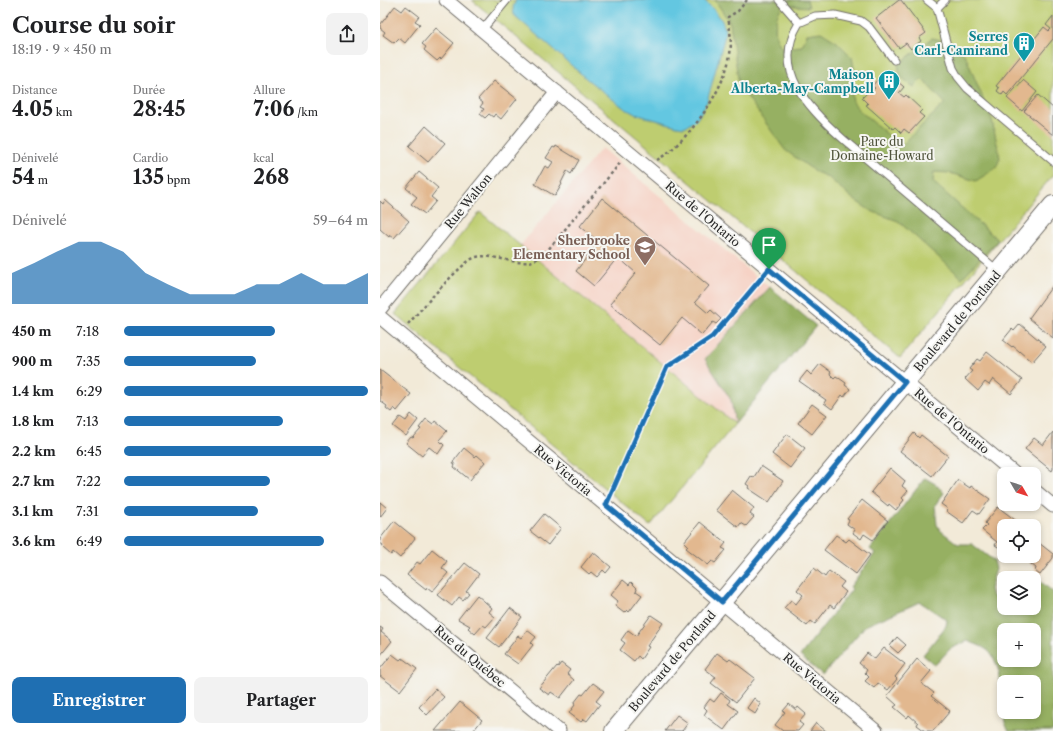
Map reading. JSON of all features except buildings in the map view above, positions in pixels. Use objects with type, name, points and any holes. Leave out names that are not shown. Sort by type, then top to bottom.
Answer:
[{"type":"main road","name":"Boulevard de Portland","points":[[614,731],[1053,205]]},
{"type":"street","name":"Rue de l'Ontario","points":[[446,0],[1007,467]]},
{"type":"street","name":"Rue Walton","points":[[380,310],[557,92]]},
{"type":"street","name":"Rue Victoria","points":[[380,317],[876,731]]},
{"type":"street","points":[[1041,496],[1053,506]]},
{"type":"street","name":"Rue du Québec","points":[[380,582],[559,731]]},
{"type":"lane","points":[[482,30],[507,0]]},
{"type":"lane","points":[[779,0],[799,23]]},
{"type":"lane","points":[[927,0],[937,8],[953,68],[958,77],[967,88],[1053,161]]},
{"type":"lane","points":[[937,8],[944,0]]},
{"type":"lane","points":[[894,60],[869,27],[861,21],[835,15],[815,16],[799,23],[792,34],[788,60],[793,78],[806,101],[815,113],[843,139],[998,271]]},
{"type":"path","points":[[646,167],[666,155],[685,138],[705,113],[725,72],[730,53],[728,17],[738,11],[747,0]]},
{"type":"path","points":[[399,333],[462,266],[475,257],[496,256],[521,263],[537,260],[547,251],[630,153]]},
{"type":"path","points":[[606,505],[667,367],[712,337],[769,269]]},
{"type":"shaded area","name":"Sherbrooke Elementary School","points":[[602,148],[816,326],[735,424],[520,246]]},
{"type":"green space","name":"Parc du Domaine-Howard","points":[[472,0],[1053,0],[1053,175],[900,358]]},
{"type":"green space","points":[[715,0],[807,0],[809,7],[783,5],[780,10],[775,26],[777,37],[782,48],[802,46],[807,34],[821,32],[837,42],[852,57],[855,73],[851,89],[853,102],[859,110],[901,146],[945,103],[922,79],[914,87],[901,77],[898,65],[932,38],[949,42],[965,55],[992,120],[1000,158],[996,168],[976,181],[950,173],[934,172],[933,182],[998,240],[962,278],[898,221],[871,211],[853,199],[828,177],[816,172],[785,150],[739,85],[730,23]]},
{"type":"green space","points":[[480,212],[735,424],[650,526],[395,314]]},
{"type":"green space","points":[[770,287],[816,326],[735,424],[731,400],[705,359]]},
{"type":"green space","points":[[925,478],[937,485],[944,493],[935,505],[937,525],[941,531],[958,544],[972,544],[994,561],[996,569],[990,589],[992,596],[997,598],[997,615],[1041,615],[1041,582],[1053,592],[1053,731],[1009,731],[1004,719],[1041,719],[1041,675],[999,675],[997,667],[1041,667],[1041,623],[997,623],[997,666],[989,652],[967,641],[950,649],[935,665],[923,655],[946,626],[947,620],[920,602],[865,626],[823,675],[800,656],[852,589],[850,587],[875,553],[870,549]]},
{"type":"water","points":[[516,0],[704,0],[724,25],[725,35],[707,102],[697,119],[684,127],[677,126],[635,114],[624,108],[588,80],[514,15],[513,7]]},
{"type":"place","name":"Serres Carl-Camirand","points":[[1024,62]]},
{"type":"place","name":"Maison Alberta-May-Campbell","points":[[889,100]]},
{"type":"place","name":"Sherbrooke Elementary School","points":[[645,266]]},
{"type":"route","points":[[769,269],[905,382],[722,602],[606,505],[667,367],[712,337],[769,269]]}]
